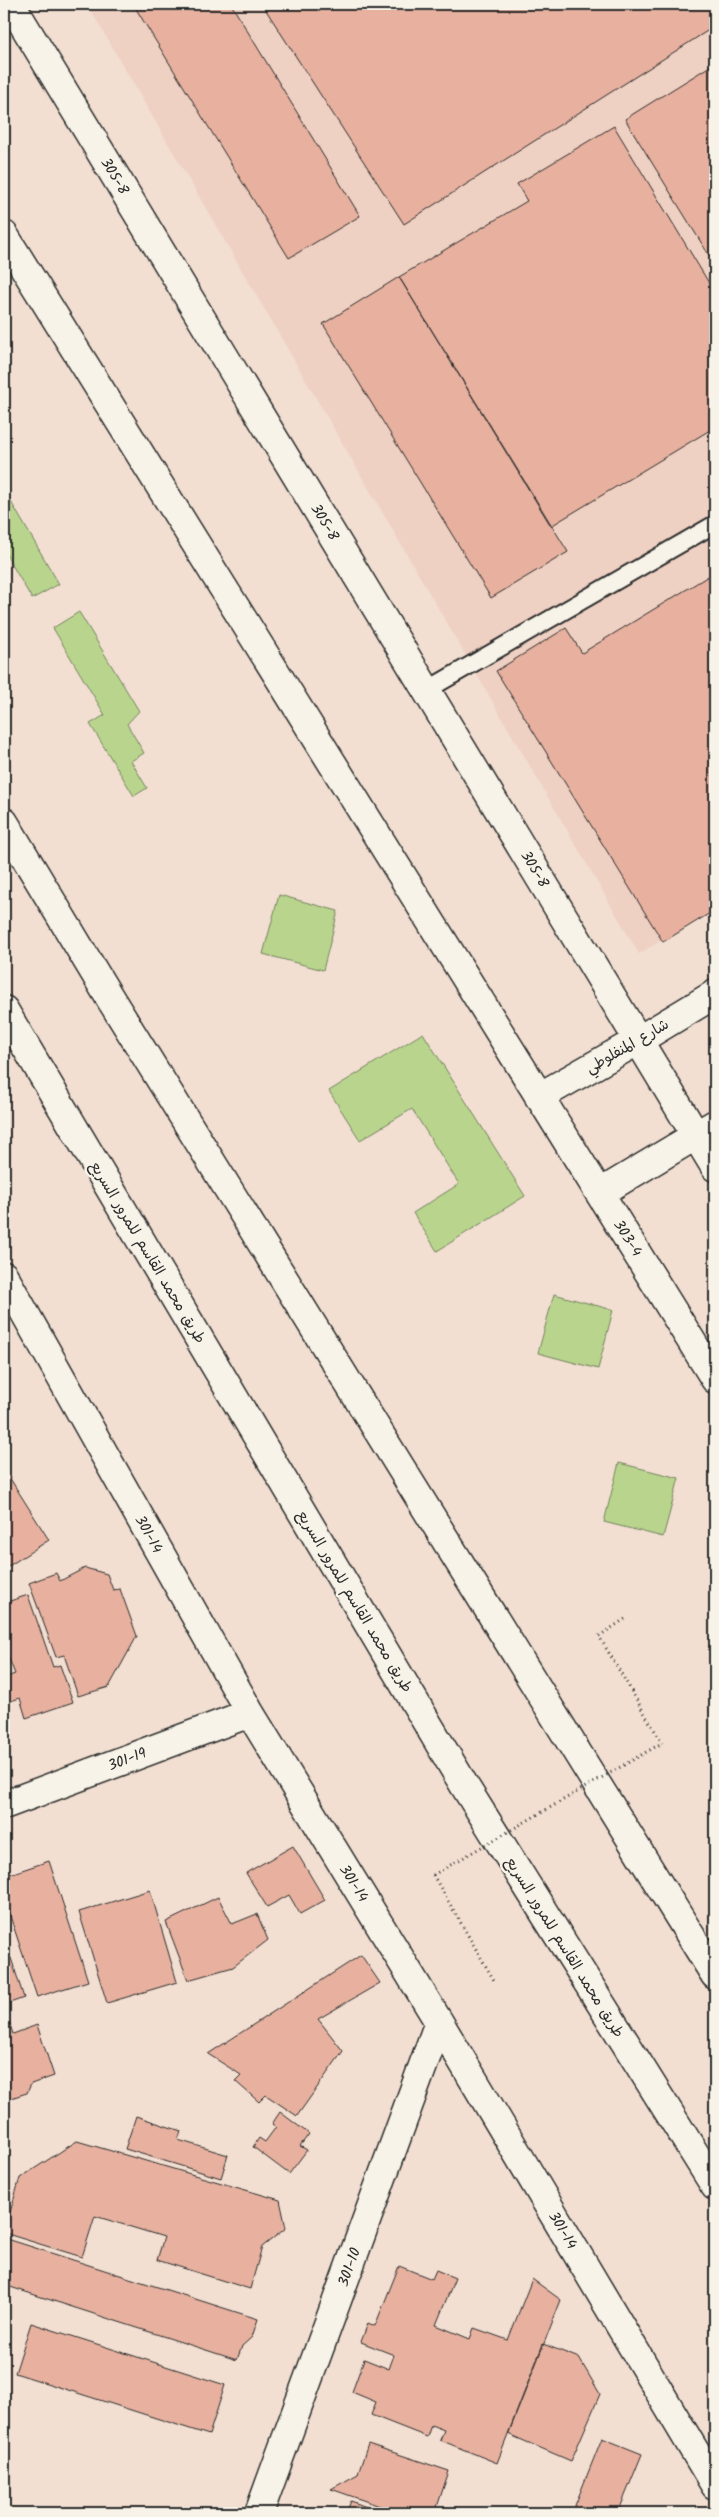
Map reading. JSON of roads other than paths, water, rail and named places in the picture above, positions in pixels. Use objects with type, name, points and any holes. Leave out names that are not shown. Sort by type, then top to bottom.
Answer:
[{"type":"main road","name":"305-8","points":[[11,4],[639,1040]]},
{"type":"main road","points":[[4,235],[538,1097]]},
{"type":"main road","points":[[4,822],[108,995],[715,1975]]},
{"type":"main road","name":"شارع المنفلوطي","points":[[538,1097],[639,1040],[715,994]]},
{"type":"main road","name":"طريق محمد القاسم للمرور السريع","points":[[4,1010],[464,1785],[715,2186]]},
{"type":"main road","points":[[639,1040],[706,1130],[715,1167]]},
{"type":"main road","name":"303-4","points":[[538,1097],[715,1379]]},
{"type":"main road","points":[[600,1193],[706,1130]]},
{"type":"main road","name":"301-14","points":[[4,1276],[250,1713],[439,2022],[715,2485]]},
{"type":"main road","name":"301-19","points":[[4,1805],[250,1713]]},
{"type":"main road","name":"301-10","points":[[259,2513],[439,2022]]},
{"type":"lane","points":[[427,690],[715,524]]}]
